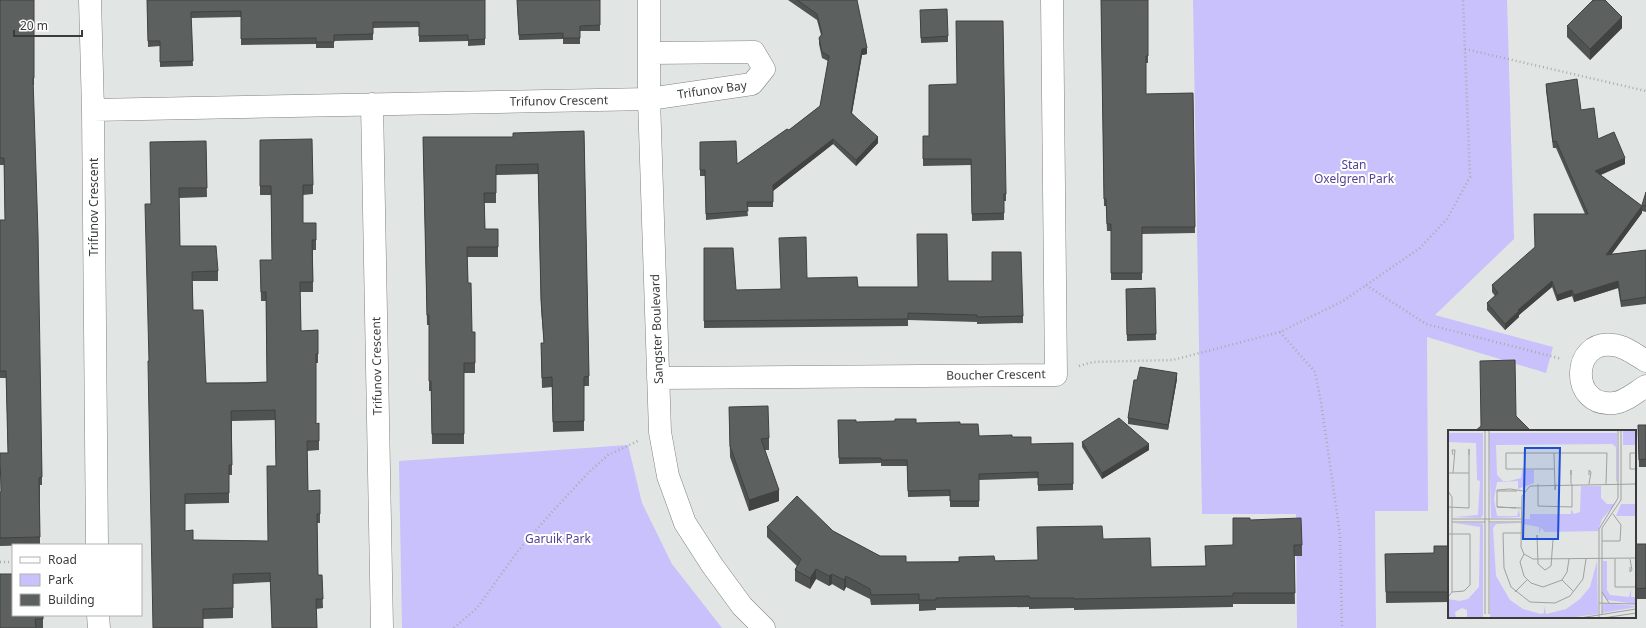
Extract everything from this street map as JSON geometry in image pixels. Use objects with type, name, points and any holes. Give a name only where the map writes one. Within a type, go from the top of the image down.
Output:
[{"type":"street","name":"Trifunov Crescent","points":[[90,0],[93,110],[97,544]]},
{"type":"street","name":"Sangster Boulevard","points":[[649,0],[649,99],[660,432],[668,476],[685,522],[712,565],[742,606],[764,628]]},
{"type":"street","name":"Boucher Crescent","points":[[658,378],[1056,375],[1052,0]]},
{"type":"street","name":"Trifunov Bay","points":[[649,99],[752,84],[764,69],[754,52],[650,53]]},
{"type":"street","name":"Trifunov Crescent","points":[[93,110],[649,99]]},
{"type":"street","name":"Trifunov Crescent","points":[[372,104],[382,628]]},
{"type":"street","points":[[1646,361],[1624,348],[1614,345],[1604,345],[1594,349],[1586,356],[1580,375],[1582,385],[1587,394],[1600,402],[1615,403],[1625,399],[1646,386]]},
{"type":"street","points":[[98,616],[98,628]]},
{"type":"path","points":[[1056,375],[1093,362],[1173,360],[1280,332],[1343,301],[1420,248],[1447,219],[1470,178],[1463,0]]},
{"type":"path","points":[[1465,49],[1646,92]]},
{"type":"path","points":[[1366,285],[1426,324],[1582,365]]},
{"type":"path","points":[[1280,332],[1315,372],[1321,402],[1340,535],[1342,628]]},
{"type":"path","points":[[454,628],[477,608],[518,551],[552,512],[594,468],[608,455],[660,432]]},
{"type":"path","points":[[0,562],[12,562]]},
{"type":"green space","name":"Stan Oxelgren Park","points":[[1193,0],[1507,0],[1514,239],[1435,315],[1553,347],[1546,373],[1427,337],[1428,511],[1375,511],[1376,628],[1297,628],[1296,514],[1202,514]]},
{"type":"green space","name":"Garuik Park","points":[[628,445],[642,503],[672,564],[722,628],[402,628],[399,461]]},
{"type":"building","points":[[0,0],[34,0],[33,78],[38,234],[42,477],[39,478],[40,537],[0,538],[0,453],[8,453],[6,371],[0,371],[0,220],[5,220],[4,158],[0,158]]},
{"type":"building","points":[[147,0],[485,0],[485,39],[468,40],[468,35],[419,36],[419,22],[373,22],[373,34],[334,35],[334,42],[316,42],[316,38],[241,39],[241,11],[191,12],[193,61],[160,62],[160,41],[148,41]]},
{"type":"building","points":[[517,0],[600,0],[600,25],[580,26],[580,38],[563,38],[563,33],[519,35]]},
{"type":"building","points":[[797,0],[857,0],[867,48],[862,49],[851,113],[878,137],[856,160],[833,139],[773,185],[773,202],[747,202],[748,211],[706,214],[705,170],[700,170],[700,142],[736,141],[737,164],[787,129],[789,130],[820,106],[829,56],[822,52],[819,38],[822,34],[817,14]]},
{"type":"building","points":[[1101,0],[1148,0],[1146,94],[1193,93],[1195,227],[1142,227],[1142,273],[1111,273],[1111,224],[1107,224],[1106,199],[1104,199]]},
{"type":"building","points":[[1593,0],[1605,0],[1622,17],[1590,49],[1567,26]]},
{"type":"building","points":[[947,9],[948,36],[921,38],[920,10]]},
{"type":"building","points":[[956,21],[1003,21],[1006,194],[1004,194],[1004,213],[972,214],[971,159],[923,159],[923,136],[929,136],[929,85],[957,84]]},
{"type":"building","points":[[1577,79],[1581,110],[1594,108],[1598,139],[1614,132],[1625,158],[1595,171],[1642,206],[1606,255],[1646,250],[1646,297],[1621,301],[1618,281],[1574,295],[1572,290],[1557,295],[1552,281],[1518,310],[1519,311],[1505,324],[1487,303],[1498,293],[1492,285],[1535,247],[1534,214],[1588,214],[1556,141],[1553,142],[1546,84]]},
{"type":"building","points":[[584,131],[589,376],[584,377],[584,421],[553,422],[552,377],[542,378],[541,343],[544,343],[541,299],[538,164],[496,165],[496,193],[484,193],[485,229],[498,229],[498,247],[467,247],[468,283],[471,283],[472,332],[475,332],[475,363],[464,363],[464,434],[432,434],[431,381],[429,381],[429,315],[427,315],[423,137],[513,137],[513,133]]},
{"type":"building","points":[[312,139],[313,185],[303,185],[303,223],[316,223],[316,240],[312,240],[313,282],[300,282],[301,331],[318,330],[318,354],[316,354],[316,424],[319,423],[319,441],[307,441],[308,491],[320,490],[320,514],[317,514],[318,575],[322,575],[323,599],[316,599],[317,628],[272,628],[270,573],[233,574],[233,608],[203,609],[203,628],[153,628],[145,204],[151,204],[150,142],[206,141],[207,188],[179,188],[180,246],[216,246],[218,271],[192,272],[193,310],[203,310],[206,383],[247,383],[267,382],[266,292],[261,292],[260,260],[272,260],[271,186],[260,186],[260,140]],"holes":[[[275,410],[276,466],[267,466],[268,541],[193,540],[193,530],[185,531],[185,494],[229,493],[229,465],[232,465],[231,411]]]},
{"type":"building","points":[[1646,192],[1646,206],[1642,205]]},
{"type":"building","points":[[917,234],[947,234],[948,281],[992,281],[992,252],[1021,252],[1023,316],[977,317],[977,315],[908,313],[908,319],[704,321],[704,248],[733,248],[736,290],[781,289],[779,238],[806,237],[807,278],[857,277],[858,287],[918,287]]},
{"type":"building","points":[[1155,288],[1156,334],[1127,335],[1126,289]]},
{"type":"building","points":[[1515,360],[1516,416],[1530,430],[1476,430],[1481,426],[1480,361]]},
{"type":"building","points":[[1140,367],[1177,373],[1168,425],[1128,418],[1134,380],[1137,380]]},
{"type":"building","points":[[768,406],[769,438],[761,439],[779,490],[749,500],[730,446],[729,407]]},
{"type":"building","points":[[1119,418],[1149,444],[1102,473],[1082,442]]},
{"type":"building","points":[[895,419],[916,419],[916,423],[960,422],[960,424],[978,424],[979,436],[1012,435],[1012,437],[1031,437],[1031,444],[1073,443],[1073,484],[1038,485],[1038,472],[979,474],[979,501],[950,501],[950,490],[908,491],[907,460],[881,460],[881,458],[839,458],[838,420],[856,420],[856,422],[895,421]]},
{"type":"building","points":[[1638,425],[1646,425],[1646,459],[1639,460]]},
{"type":"building","points":[[797,496],[833,531],[880,556],[906,556],[906,562],[959,562],[959,557],[994,556],[995,561],[1038,560],[1037,527],[1102,526],[1103,539],[1150,538],[1151,567],[1206,566],[1205,546],[1233,545],[1233,518],[1250,518],[1250,520],[1301,518],[1302,545],[1294,545],[1295,593],[1233,593],[1233,596],[1074,599],[1029,598],[1029,596],[936,598],[936,600],[919,600],[919,594],[871,595],[870,589],[846,576],[844,580],[832,574],[829,576],[816,569],[810,578],[795,570],[801,559],[767,527]]},
{"type":"building","points":[[1636,544],[1646,544],[1646,588],[1636,589]]},
{"type":"building","points":[[1434,546],[1448,546],[1448,592],[1386,592],[1385,554],[1434,553]]},
{"type":"building","points":[[0,574],[12,574],[12,616],[43,616],[43,619],[35,619],[36,628],[0,628]]}]
